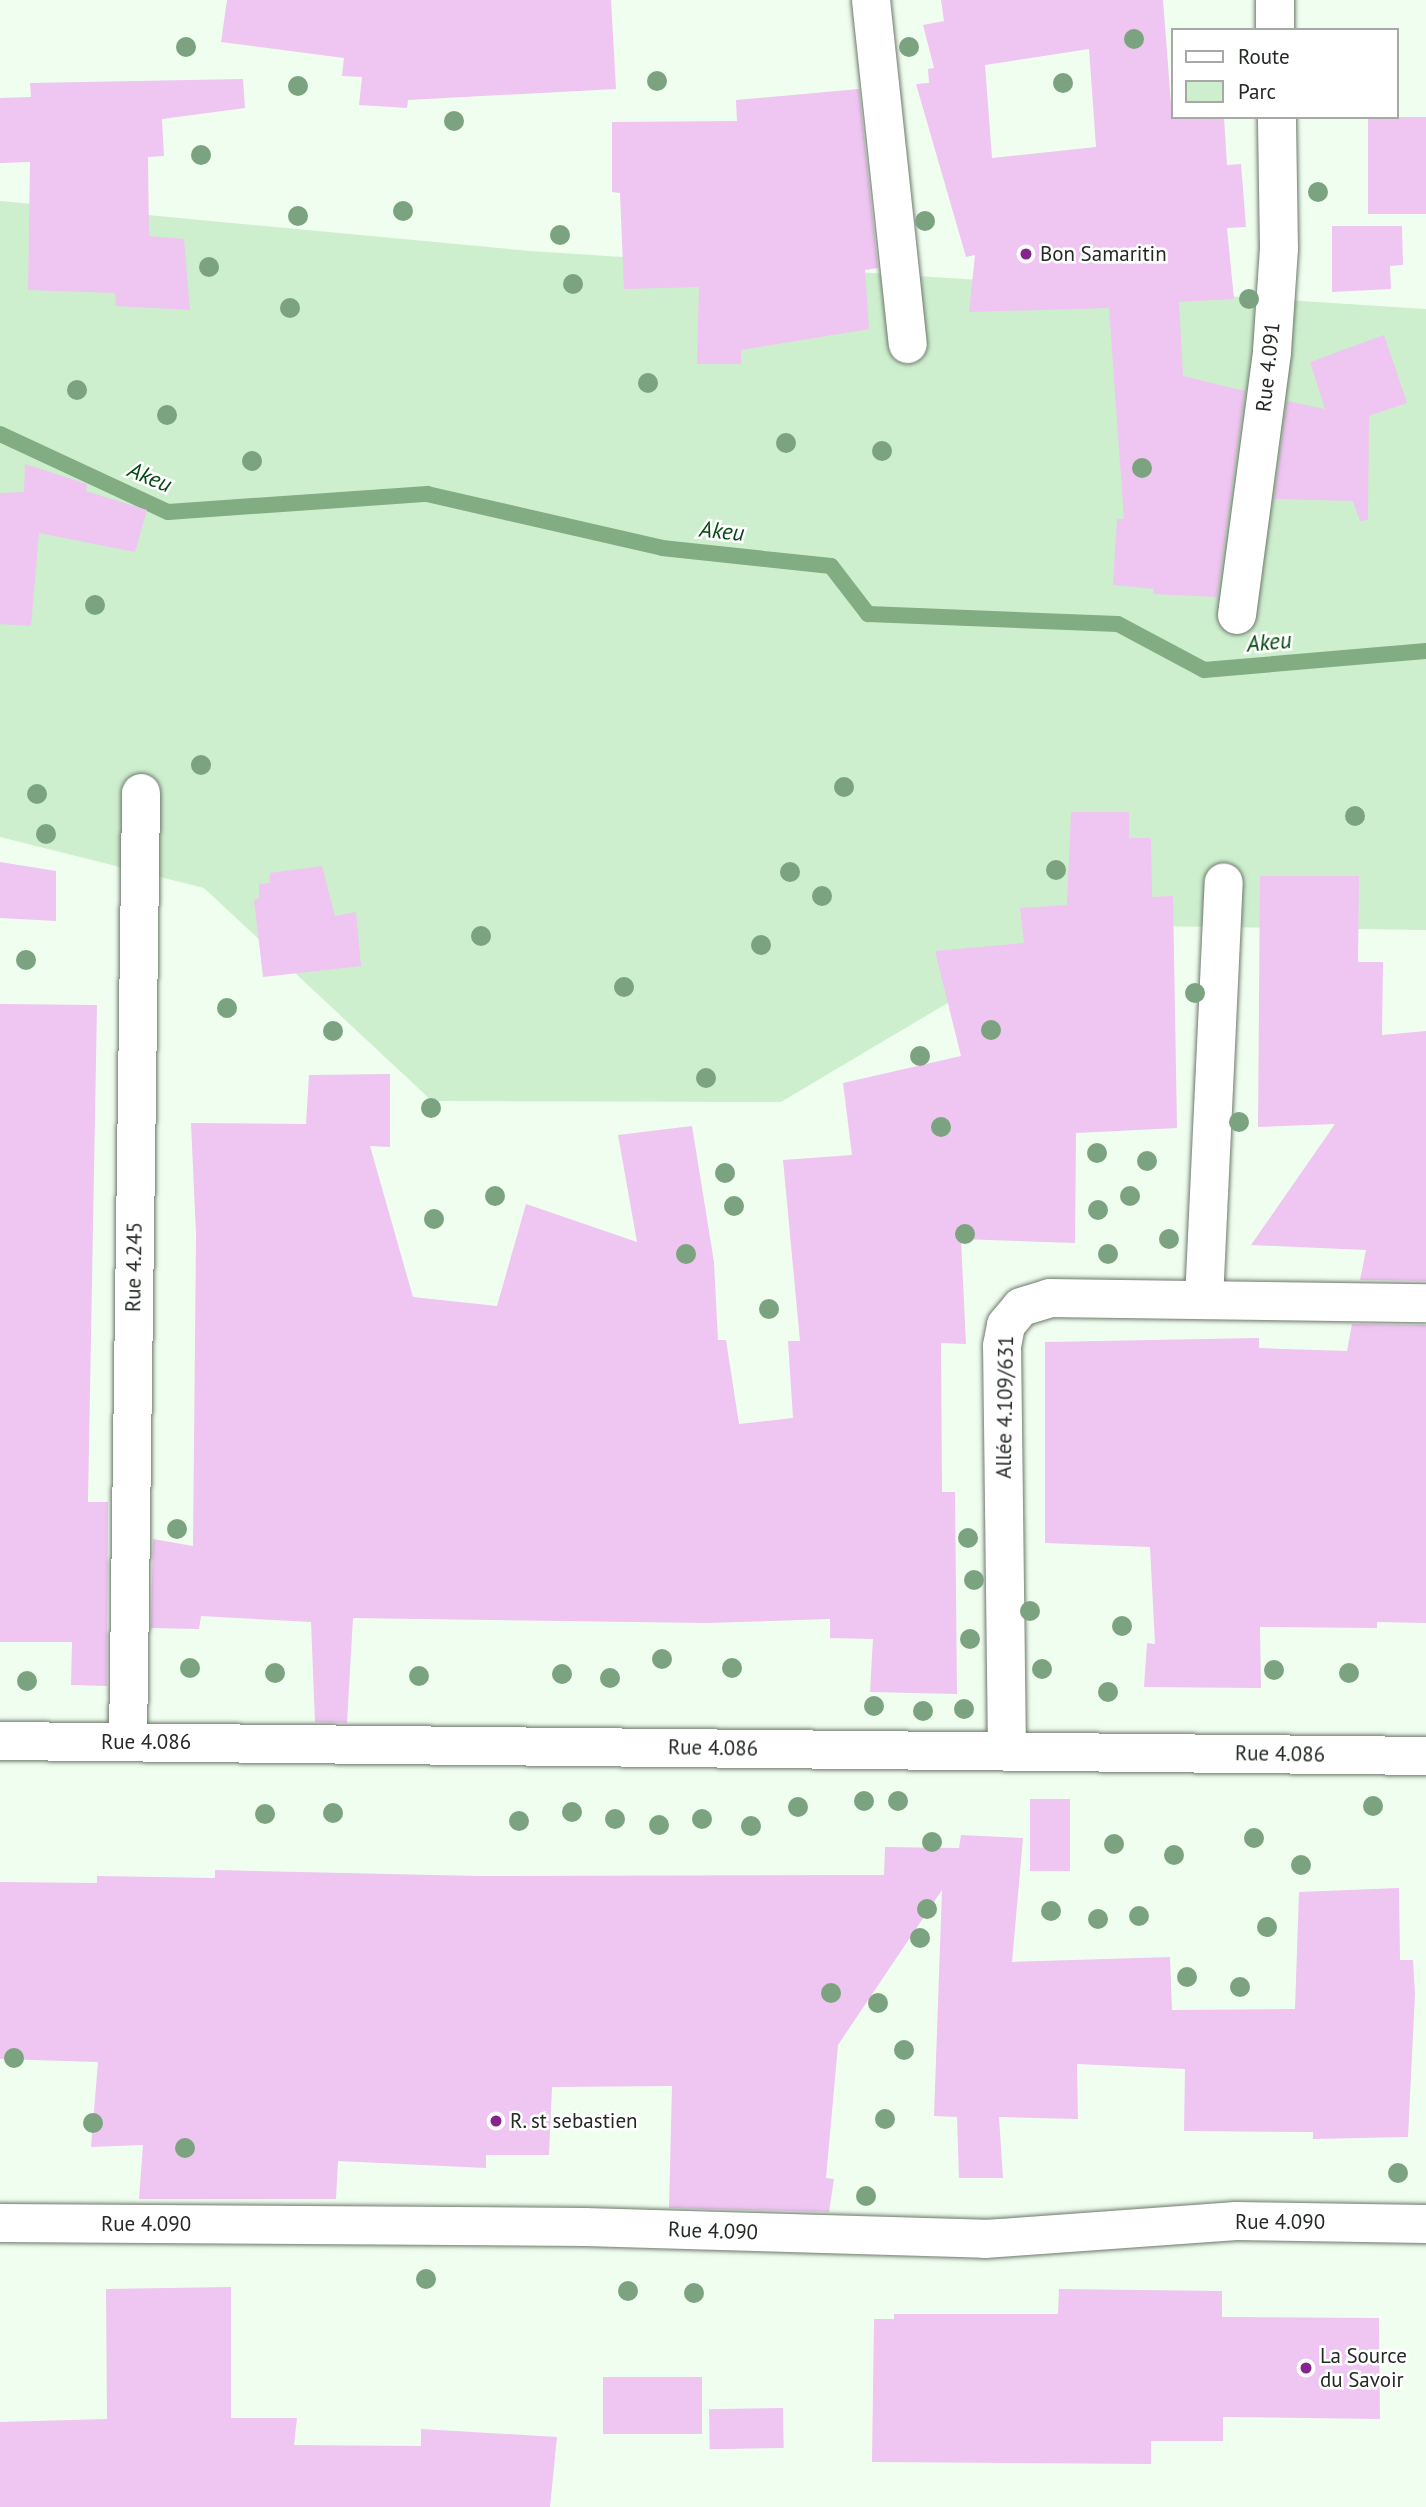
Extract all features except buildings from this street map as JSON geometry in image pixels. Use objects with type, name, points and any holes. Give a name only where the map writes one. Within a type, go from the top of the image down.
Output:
[{"type":"street","points":[[871,0],[908,344]]},
{"type":"street","points":[[1275,0],[1275,28]]},
{"type":"street","name":"Rue 4.091","points":[[1237,614],[1273,338],[1279,248],[1277,119]]},
{"type":"street","name":"Rue 4.245","points":[[128,1741],[141,793]]},
{"type":"street","points":[[1204,1300],[1224,882]]},
{"type":"street","name":"Allée 4.109/631","points":[[1007,1751],[1002,1346],[1006,1325],[1021,1307],[1050,1298],[1426,1303]]},
{"type":"street","name":"Rue 4.086","points":[[0,1741],[1426,1756]]},
{"type":"street","name":"Rue 4.090","points":[[0,2223],[585,2227],[985,2239],[1236,2221],[1426,2224]]},
{"type":"green space","points":[[0,201],[530,251],[1426,309],[1426,930],[1079,925],[781,1102],[432,1101],[204,888],[0,837]]},
{"type":"waterway","name":"Akeu","points":[[0,434],[168,512],[427,494],[662,548],[831,566],[868,614],[1118,624],[1204,670],[1426,651]]},
{"type":"place","name":"Bon Samaritin","points":[[1026,254]]},
{"type":"place","name":"R. st sebastien","points":[[496,2121]]},
{"type":"place","name":"La Source du Savoir","points":[[1306,2368]]}]
